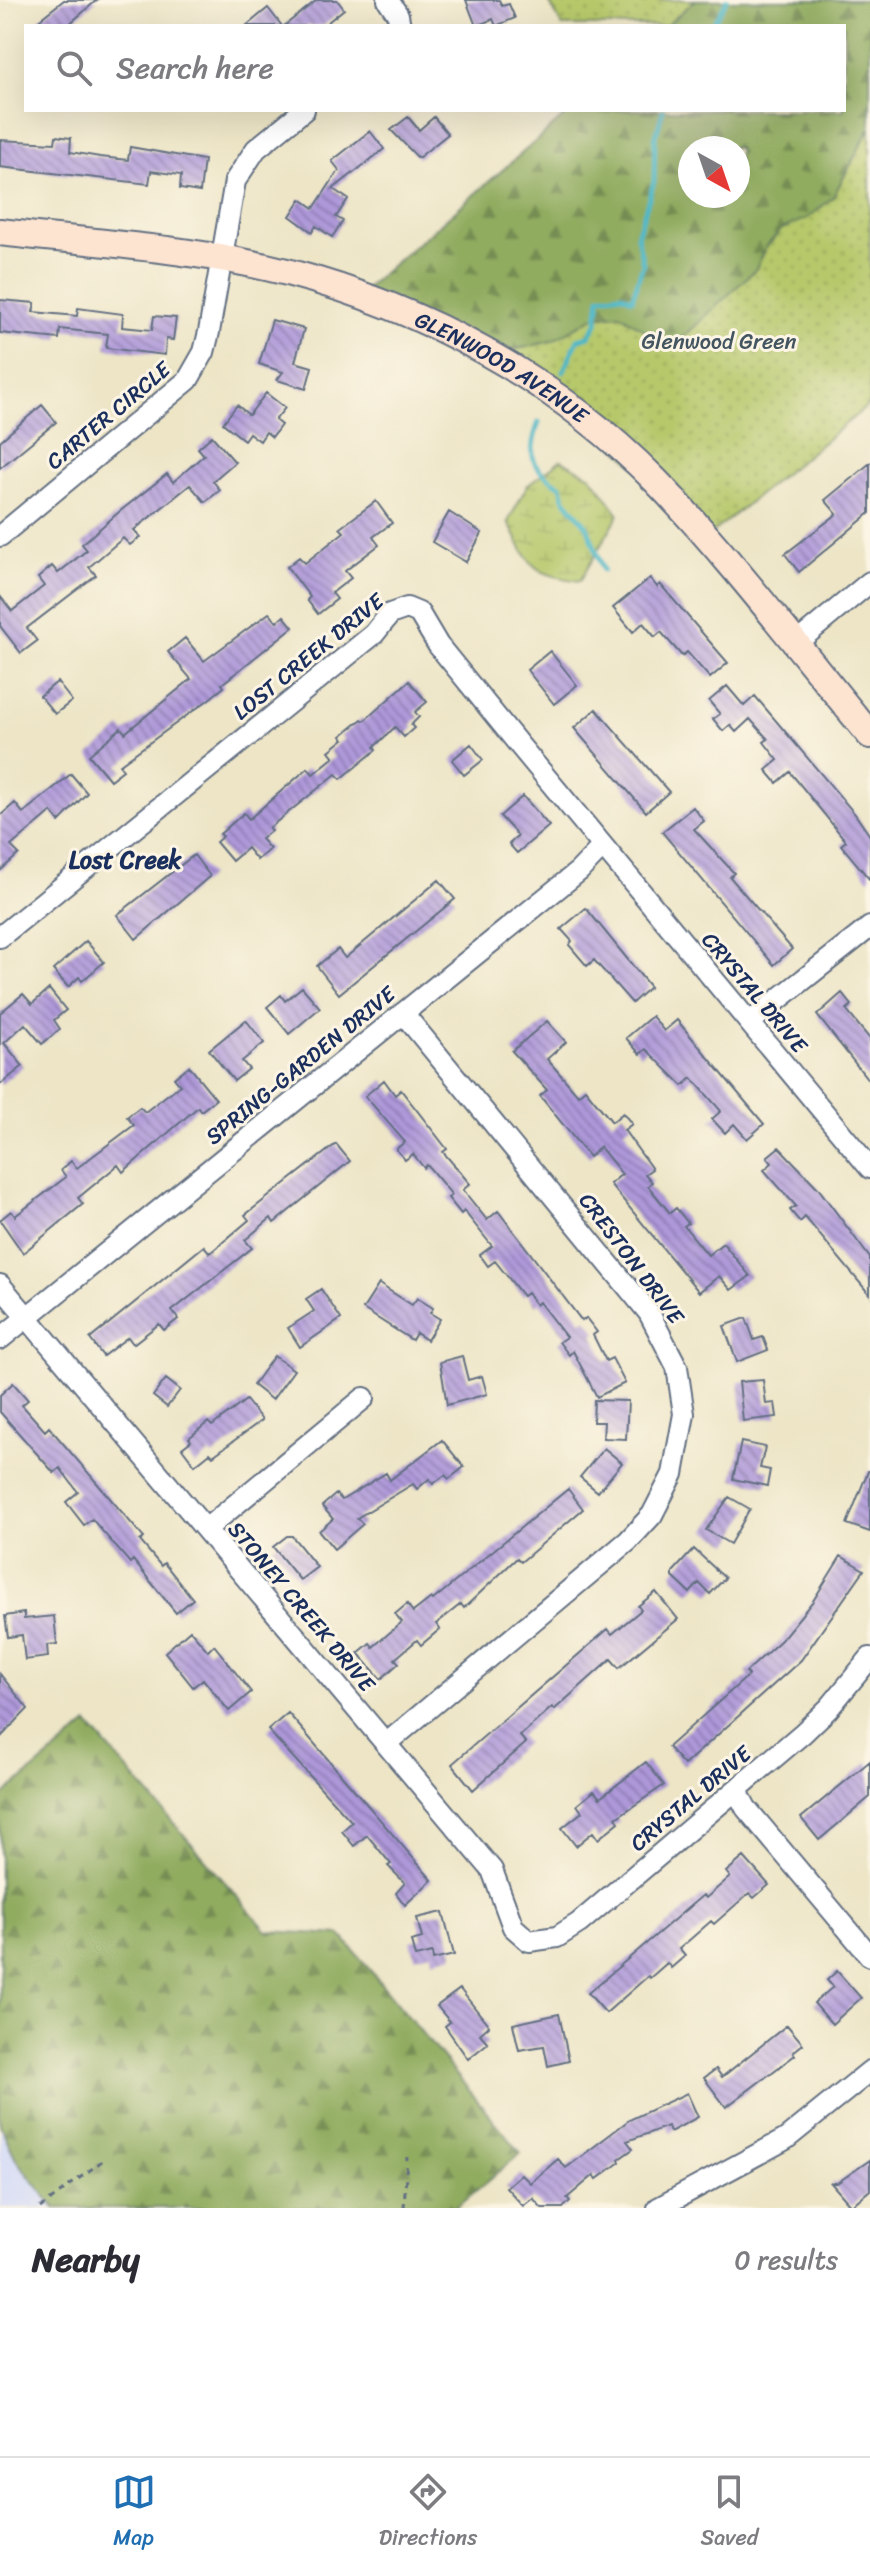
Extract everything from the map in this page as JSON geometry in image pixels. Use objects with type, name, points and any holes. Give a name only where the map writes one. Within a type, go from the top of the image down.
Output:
[{"type":"street","points":[[388,0],[398,15],[400,24]]},
{"type":"street","name":"CARTER CIRCLE","points":[[0,536],[188,380],[204,352],[232,193],[243,166],[256,149],[302,112]]},
{"type":"street","name":"GLENWOOD AVENUE","points":[[0,232],[220,260],[285,272],[369,298],[459,337],[537,384],[595,427],[655,481],[870,735]]},
{"type":"street","points":[[795,644],[870,582]]},
{"type":"street","name":"LOST CREEK DRIVE","points":[[0,937],[374,634],[397,610],[407,608],[419,613],[438,645],[602,847]]},
{"type":"street","name":"SPRING-GARDEN DRIVE","points":[[0,1339],[579,871],[602,847]]},
{"type":"street","name":"CRYSTAL DRIVE","points":[[602,847],[870,1168]]},
{"type":"street","points":[[750,1022],[870,927]]},
{"type":"street","name":"CRESTON DRIVE","points":[[386,1744],[644,1525],[673,1474],[684,1414],[677,1367],[649,1313],[403,1013]]},
{"type":"street","points":[[0,1285],[27,1317]]},
{"type":"street","name":"STONEY CREEK DRIVE","points":[[27,1317],[492,1870],[513,1927],[522,1937]]},
{"type":"street","points":[[206,1529],[364,1398]]},
{"type":"street","name":"CRYSTAL DRIVE","points":[[522,1937],[544,1942],[579,1923],[737,1791],[829,1708],[870,1658]]},
{"type":"street","points":[[737,1791],[746,1808],[870,1956]]},
{"type":"street","points":[[658,2208],[786,2139],[870,2071]]},
{"type":"path","points":[[404,2208],[407,2157]]},
{"type":"path","points":[[40,2208],[106,2158]]},
{"type":"shaded area","points":[[0,2125],[17,2161],[55,2208],[0,2208]]},
{"type":"green space","name":"Glenwood Green","points":[[548,0],[870,0],[870,404],[707,537],[595,427],[359,294],[570,112],[846,112],[846,24],[561,24]]},
{"type":"green space","points":[[695,0],[870,0],[870,128],[833,197],[808,218],[782,229],[767,246],[756,269],[672,348],[620,314],[594,317],[552,341],[492,355],[359,294],[570,112],[846,112],[846,24],[668,24]]},
{"type":"green space","points":[[561,460],[591,476],[619,514],[580,581],[541,571],[527,558],[508,522],[527,486]]},
{"type":"green space","points":[[88,1724],[267,1931],[341,1935],[521,2153],[455,2208],[55,2208],[17,2161],[0,2125],[0,1798]]},
{"type":"building","points":[[64,0],[97,0],[69,24],[34,24]]},
{"type":"building","points":[[317,0],[337,0],[344,9],[325,24],[287,24]]},
{"type":"building","points":[[466,0],[499,0],[502,6],[509,4],[515,18],[501,24],[495,24],[493,19],[475,24]]},
{"type":"building","points":[[268,8],[280,24],[248,24]]},
{"type":"building","points":[[408,117],[419,130],[434,117],[448,134],[418,158],[391,130]]},
{"type":"building","points":[[370,131],[384,149],[333,189],[348,199],[336,217],[343,221],[332,237],[316,226],[312,232],[290,216],[301,199],[314,208],[339,170],[332,161]]},
{"type":"building","points":[[56,136],[71,138],[70,152],[100,157],[128,160],[130,147],[204,160],[200,192],[180,189],[181,175],[151,171],[149,184],[0,167],[0,140],[55,143]]},
{"type":"building","points":[[0,300],[35,303],[33,312],[77,316],[78,308],[123,314],[122,327],[152,330],[154,316],[176,318],[173,340],[166,339],[165,355],[106,348],[108,334],[60,329],[59,339],[0,333]]},
{"type":"building","points":[[272,320],[304,329],[295,362],[312,367],[306,389],[277,380],[283,372],[259,364]]},
{"type":"building","points":[[266,393],[285,408],[275,420],[281,425],[272,437],[266,432],[260,441],[249,433],[244,440],[223,423],[237,405],[249,415]]},
{"type":"building","points":[[42,405],[56,422],[0,468],[0,441]]},
{"type":"building","points":[[212,436],[235,462],[213,481],[220,490],[205,502],[190,485],[134,530],[140,537],[130,545],[123,538],[89,567],[96,575],[27,628],[37,641],[21,653],[0,626],[0,596],[12,611],[44,586],[38,578],[52,566],[58,573],[87,550],[82,544],[119,512],[167,474],[173,482],[204,455],[198,448]]},
{"type":"building","points":[[870,463],[870,513],[799,572],[785,554],[837,514],[825,500]]},
{"type":"building","points":[[376,501],[392,523],[373,537],[379,545],[345,571],[351,578],[332,593],[337,599],[318,614],[307,600],[310,597],[287,567],[299,557],[305,563],[344,532],[340,528]]},
{"type":"building","points":[[449,512],[482,533],[466,562],[432,542]]},
{"type":"building","points":[[650,578],[657,587],[660,584],[728,663],[710,678],[687,652],[682,656],[661,632],[655,637],[643,623],[633,632],[613,608]]},
{"type":"building","points":[[269,613],[277,622],[284,616],[293,627],[222,684],[224,687],[208,700],[119,765],[123,770],[110,780],[89,755],[121,728],[125,733],[191,679],[168,652],[185,638],[204,661]]},
{"type":"building","points":[[550,651],[577,685],[554,704],[527,670]]},
{"type":"building","points":[[409,681],[427,702],[415,712],[419,717],[411,725],[414,728],[404,737],[395,727],[374,747],[376,750],[341,779],[336,774],[269,828],[271,831],[261,839],[270,849],[257,860],[247,848],[232,861],[216,842],[223,836],[220,834],[244,813],[249,819],[308,768],[313,774],[334,757],[329,751],[344,739],[341,736],[362,719],[364,721]]},
{"type":"building","points":[[57,682],[72,701],[55,714],[40,696]]},
{"type":"building","points":[[727,686],[744,706],[755,696],[855,814],[870,836],[870,880],[841,845],[846,841],[790,772],[777,783],[766,770],[778,760],[764,742],[768,739],[750,719],[736,732],[730,725],[723,731],[713,719],[720,714],[709,701]]},
{"type":"building","points":[[596,709],[669,792],[646,812],[574,728]]},
{"type":"building","points":[[471,744],[483,760],[464,775],[452,760]]},
{"type":"building","points":[[71,774],[87,793],[59,822],[51,812],[11,846],[19,854],[0,871],[0,816],[15,803],[23,813]]},
{"type":"building","points":[[523,796],[549,826],[517,853],[509,844],[518,836],[500,816]]},
{"type":"building","points":[[693,807],[704,821],[694,829],[734,873],[730,877],[792,949],[774,965],[662,832]]},
{"type":"building","points":[[194,855],[210,876],[136,939],[117,915]]},
{"type":"building","points":[[439,880],[455,899],[339,994],[317,966],[338,949],[345,958]]},
{"type":"building","points":[[586,908],[650,987],[632,1003],[594,960],[587,966],[569,945],[572,941],[561,929]]},
{"type":"building","points":[[86,941],[104,962],[82,981],[79,977],[68,987],[53,970]]},
{"type":"building","points":[[302,987],[320,1008],[289,1034],[267,1007],[281,995],[285,1001]]},
{"type":"building","points":[[49,989],[66,1010],[54,1020],[60,1029],[42,1044],[25,1024],[4,1043],[23,1066],[0,1085],[0,1013],[23,994],[32,1004]]},
{"type":"building","points":[[842,993],[852,1005],[846,1010],[870,1039],[870,1082],[817,1015]]},
{"type":"building","points":[[652,1016],[664,1031],[677,1020],[764,1124],[747,1139],[734,1124],[725,1133],[712,1119],[721,1111],[692,1078],[683,1086],[646,1049],[640,1054],[626,1038]]},
{"type":"building","points":[[246,1020],[264,1043],[242,1061],[249,1069],[234,1081],[209,1050]]},
{"type":"building","points":[[547,1021],[566,1042],[547,1059],[578,1095],[585,1089],[612,1122],[623,1113],[632,1124],[624,1130],[652,1169],[645,1174],[652,1182],[648,1186],[670,1213],[676,1208],[688,1223],[684,1226],[708,1255],[723,1243],[750,1276],[731,1290],[719,1276],[699,1292],[610,1184],[622,1174],[600,1147],[589,1157],[540,1096],[547,1090],[512,1051]]},
{"type":"building","points":[[189,1066],[216,1099],[201,1111],[198,1107],[123,1172],[118,1165],[78,1198],[83,1204],[23,1253],[0,1220],[11,1211],[15,1216],[66,1177],[61,1170],[71,1161],[77,1168],[134,1125],[127,1117],[140,1107],[145,1112],[180,1085],[174,1078]]},
{"type":"building","points":[[384,1080],[395,1095],[401,1090],[447,1149],[443,1152],[470,1184],[463,1190],[487,1220],[498,1211],[582,1321],[586,1318],[597,1332],[593,1335],[606,1361],[612,1358],[625,1383],[597,1397],[573,1351],[569,1355],[559,1342],[566,1337],[539,1302],[536,1305],[527,1293],[523,1296],[495,1261],[488,1266],[480,1255],[492,1246],[464,1211],[461,1214],[448,1198],[452,1195],[427,1165],[424,1168],[413,1154],[405,1160],[396,1149],[405,1142],[365,1096]]},
{"type":"building","points":[[336,1144],[350,1161],[274,1223],[271,1218],[245,1240],[252,1248],[172,1311],[178,1319],[164,1330],[159,1324],[133,1344],[128,1337],[103,1356],[90,1339],[204,1246],[210,1253],[249,1220],[245,1215]]},
{"type":"building","points":[[779,1147],[818,1188],[870,1258],[870,1295],[805,1217],[800,1222],[790,1210],[796,1206],[764,1170],[772,1163],[767,1157]]},
{"type":"building","points":[[379,1284],[412,1305],[417,1298],[433,1308],[430,1313],[440,1319],[427,1340],[416,1333],[412,1340],[363,1309]]},
{"type":"building","points":[[321,1289],[341,1319],[300,1347],[288,1328],[314,1311],[306,1299]]},
{"type":"building","points":[[746,1318],[754,1340],[763,1337],[768,1350],[737,1362],[724,1326]]},
{"type":"building","points":[[274,1356],[294,1370],[272,1400],[253,1385]]},
{"type":"building","points":[[462,1356],[468,1380],[482,1376],[487,1394],[447,1405],[440,1362]]},
{"type":"building","points":[[166,1379],[180,1390],[167,1407],[153,1396]]},
{"type":"building","points":[[763,1380],[766,1404],[775,1403],[777,1417],[743,1421],[739,1382]]},
{"type":"building","points":[[13,1383],[28,1400],[22,1405],[45,1431],[49,1427],[144,1538],[140,1541],[161,1566],[164,1563],[193,1599],[176,1613],[133,1560],[130,1563],[92,1519],[84,1525],[66,1502],[78,1492],[60,1468],[54,1473],[0,1412],[0,1395]]},
{"type":"building","points":[[246,1400],[262,1420],[213,1456],[210,1453],[195,1465],[182,1448],[191,1441],[189,1438],[208,1422],[212,1426]]},
{"type":"building","points":[[594,1400],[628,1401],[626,1439],[603,1438],[604,1422],[593,1422]]},
{"type":"building","points":[[442,1440],[464,1467],[449,1479],[445,1475],[433,1484],[429,1479],[417,1489],[413,1484],[357,1518],[363,1524],[334,1549],[319,1531],[333,1519],[322,1506],[336,1494],[342,1500],[386,1473],[390,1480]]},
{"type":"building","points":[[741,1442],[765,1447],[760,1468],[770,1470],[767,1486],[733,1479]]},
{"type":"building","points":[[604,1448],[622,1463],[598,1492],[580,1477]]},
{"type":"building","points":[[870,1471],[870,1532],[847,1524]]},
{"type":"building","points":[[568,1489],[583,1509],[521,1562],[517,1558],[464,1608],[461,1604],[436,1624],[440,1629],[421,1645],[417,1640],[395,1659],[399,1663],[381,1679],[358,1653],[370,1643],[373,1647],[402,1622],[395,1614],[407,1604],[413,1612],[431,1598],[433,1600]]},
{"type":"building","points":[[729,1497],[750,1509],[730,1544],[706,1530]]},
{"type":"building","points":[[287,1536],[292,1536],[317,1567],[300,1580],[273,1547]]},
{"type":"building","points":[[694,1549],[725,1578],[710,1594],[699,1583],[690,1593],[673,1577],[673,1572]]},
{"type":"building","points":[[841,1556],[864,1570],[801,1660],[684,1765],[668,1747],[749,1675],[746,1672],[781,1640],[813,1601]]},
{"type":"building","points":[[656,1592],[678,1619],[619,1668],[611,1659],[554,1710],[552,1707],[520,1736],[526,1743],[473,1790],[452,1764],[608,1629],[612,1634],[641,1610],[638,1606]]},
{"type":"building","points":[[24,1613],[24,1619],[54,1616],[57,1644],[47,1645],[48,1657],[25,1660],[22,1635],[8,1637],[5,1616]]},
{"type":"building","points":[[190,1630],[208,1651],[214,1645],[251,1692],[229,1711],[203,1679],[193,1687],[165,1652]]},
{"type":"building","points":[[0,1674],[28,1709],[0,1738]]},
{"type":"building","points":[[288,1713],[432,1880],[405,1905],[396,1893],[405,1883],[388,1866],[391,1864],[367,1835],[354,1846],[342,1831],[352,1822],[268,1730]]},
{"type":"building","points":[[870,1761],[870,1797],[819,1840],[801,1818]]},
{"type":"building","points":[[646,1762],[664,1785],[616,1818],[619,1822],[598,1839],[593,1832],[576,1846],[562,1828],[582,1812],[577,1805],[594,1791],[600,1798]]},
{"type":"building","points":[[744,1857],[769,1885],[754,1898],[749,1893],[714,1924],[711,1921],[679,1949],[685,1956],[671,1968],[667,1963],[650,1978],[648,1976],[606,2013],[588,1993],[703,1895],[706,1898],[730,1877],[726,1872]]},
{"type":"building","points":[[443,1912],[454,1955],[433,1960],[432,1953],[415,1957],[411,1941],[422,1938],[417,1918]]},
{"type":"building","points":[[837,1971],[861,1998],[832,2024],[814,2003],[833,1987],[827,1980]]},
{"type":"building","points":[[460,1989],[489,2026],[480,2034],[488,2043],[468,2059],[445,2026],[450,2022],[437,2006]]},
{"type":"building","points":[[559,2014],[569,2061],[548,2066],[544,2046],[519,2050],[513,2024]]},
{"type":"building","points":[[787,2025],[803,2044],[793,2052],[795,2055],[726,2107],[704,2078],[716,2069],[722,2077]]},
{"type":"building","points":[[687,2093],[698,2117],[670,2132],[668,2126],[627,2141],[633,2149],[597,2179],[594,2175],[567,2198],[570,2201],[563,2208],[542,2208],[533,2198],[523,2206],[506,2187],[521,2174],[530,2183],[558,2159],[566,2168],[629,2120]]},
{"type":"building","points":[[870,2160],[870,2190],[851,2206],[831,2183],[837,2183]]},
{"type":"waterway","points":[[713,24],[727,0]]},
{"type":"waterway","points":[[563,372],[578,339],[589,336],[597,323],[600,297],[621,294],[632,299],[643,264],[637,236],[654,182],[655,139],[662,112]]},
{"type":"waterway","points":[[539,422],[533,444],[537,467],[561,486],[564,498],[587,526],[603,570]]},
{"type":"district","name":"Lost Creek","points":[[125,860]]}]
